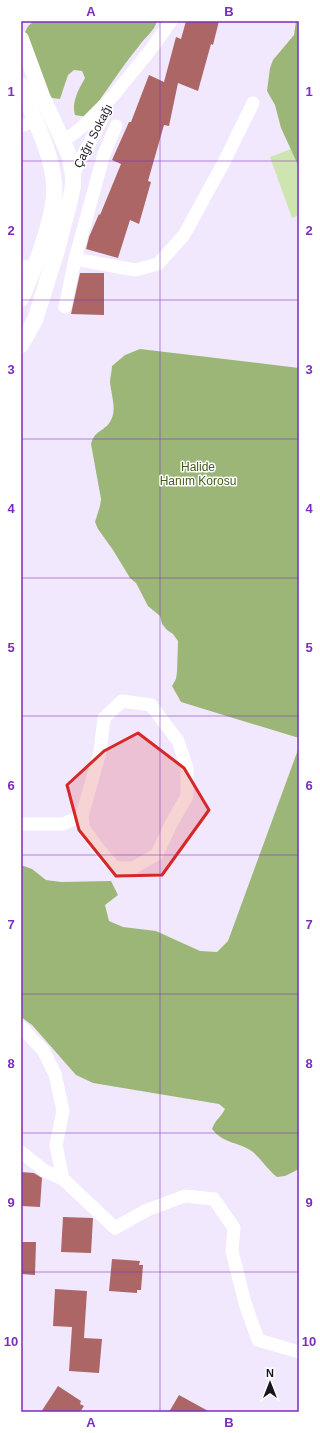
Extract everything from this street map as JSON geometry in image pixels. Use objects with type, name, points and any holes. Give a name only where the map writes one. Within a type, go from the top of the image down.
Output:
[{"type":"main road","points":[[21,39],[42,96],[70,158],[73,175],[73,186],[57,250],[35,320],[21,345]]},
{"type":"main road","points":[[21,85],[28,124],[46,148],[53,175],[54,193],[53,206],[43,243],[27,267],[21,299]]},
{"type":"main road","points":[[46,148],[49,143],[55,140],[62,140]]},
{"type":"main road","points":[[53,175],[56,178],[67,179],[73,175]]},
{"type":"street","name":"Çağrı Sokağı","points":[[62,140],[77,132],[113,96],[152,48],[171,21]]},
{"type":"street","name":"Çağrı Sokağı","points":[[73,175],[113,96]]},
{"type":"street","points":[[75,259],[135,270],[158,264],[184,235],[224,162],[253,102]]},
{"type":"street","points":[[66,307],[75,259],[104,154],[116,126]]},
{"type":"street","points":[[87,147],[104,154]]},
{"type":"street","points":[[122,701],[151,705],[178,741],[187,768],[187,796],[156,854],[133,868],[115,868],[83,828],[82,816],[100,752],[104,718],[122,701]]},
{"type":"street","points":[[21,824],[63,824],[82,816]]},
{"type":"street","points":[[21,1027],[43,1050],[55,1074],[63,1112],[56,1145],[63,1179]]},
{"type":"street","points":[[21,1152],[45,1171],[63,1179],[115,1228],[147,1210],[184,1196],[214,1199],[234,1228],[232,1251],[245,1303],[258,1340],[299,1352]]},
{"type":"highlighted area","points":[[138,733],[184,768],[209,810],[162,875],[116,876],[79,830],[67,785],[104,751]]},
{"type":"green space","points":[[35,21],[157,21],[152,31],[141,43],[87,117],[75,115],[74,110],[76,96],[85,78],[82,71],[74,70],[68,75],[60,99],[52,98],[46,92],[24,36],[28,27]]},
{"type":"green space","points":[[296,21],[299,21],[299,167],[281,128],[275,105],[267,91],[270,68],[273,60],[294,35]]},
{"type":"green space","points":[[299,146],[299,215],[292,218],[270,157]]},
{"type":"green space","name":"Halide Hanım Korosu","points":[[140,349],[299,368],[299,738],[181,702],[172,686],[176,679],[177,672],[178,641],[162,624],[160,616],[148,606],[136,583],[130,578],[95,522],[101,499],[91,444],[95,436],[109,424],[113,416],[114,406],[110,382],[112,366],[125,355]]},
{"type":"green space","points":[[299,747],[299,1169],[285,1176],[277,1177],[253,1152],[243,1146],[221,1138],[212,1129],[225,1109],[219,1104],[93,1083],[76,1075],[32,1025],[21,1017],[21,865],[32,869],[46,880],[61,882],[111,881],[118,895],[105,905],[109,921],[123,927],[156,931],[200,951],[217,952],[228,941]]},
{"type":"building","points":[[186,21],[219,21],[198,91],[178,83],[169,126],[164,125],[148,181],[151,182],[139,224],[130,220],[118,258],[86,249],[89,237],[99,214],[100,215],[121,164],[112,160],[129,122],[131,122],[149,75],[164,82],[176,37],[181,39]]},
{"type":"building","points":[[80,273],[104,273],[104,315],[71,314]]},
{"type":"building","points":[[21,1172],[34,1173],[42,1178],[40,1207],[21,1206]]},
{"type":"building","points":[[63,1217],[93,1218],[91,1253],[61,1252]]},
{"type":"building","points":[[21,1242],[36,1242],[35,1275],[21,1274]]},
{"type":"building","points":[[112,1259],[140,1261],[139,1265],[143,1265],[141,1290],[137,1290],[137,1293],[109,1291]]},
{"type":"building","points":[[55,1289],[87,1291],[84,1338],[102,1339],[99,1373],[69,1371],[72,1327],[53,1326]]},
{"type":"building","points":[[58,1386],[81,1401],[80,1404],[84,1406],[80,1412],[41,1412]]},
{"type":"building","points":[[179,1395],[210,1412],[169,1412]]}]
